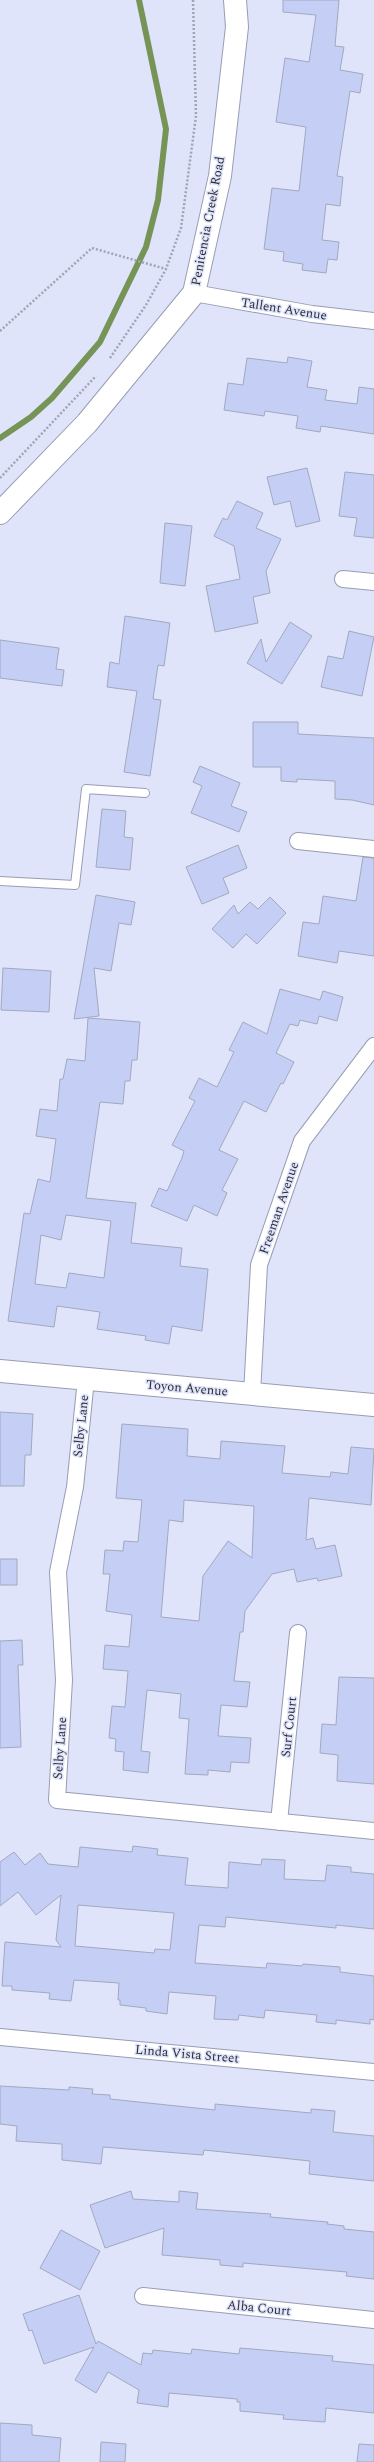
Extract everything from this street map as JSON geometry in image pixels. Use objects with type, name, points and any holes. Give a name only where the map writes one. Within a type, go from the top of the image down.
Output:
[{"type":"street","name":"Penitencia Creek Road","points":[[0,513],[87,423],[194,294],[220,176],[236,26],[235,0]]},
{"type":"street","name":"Tallent Avenue","points":[[194,294],[312,314],[374,321]]},
{"type":"street","points":[[343,579],[374,582]]},
{"type":"street","points":[[298,841],[374,849]]},
{"type":"street","name":"Freeman Avenue","points":[[252,1394],[259,1265],[302,1141],[374,1046]]},
{"type":"street","name":"Toyon Avenue","points":[[0,1371],[374,1405]]},
{"type":"street","name":"Selby Lane","points":[[86,1379],[75,1487],[58,1572],[64,1680],[57,1800],[374,1831]]},
{"type":"street","name":"Surf Court","points":[[279,1822],[298,1633]]},
{"type":"street","name":"Linda Vista Street","points":[[0,2037],[374,2072]]},
{"type":"street","name":"Alba Court","points":[[143,2296],[374,2320]]},
{"type":"lane","points":[[0,881],[76,885],[86,789],[145,793]]},
{"type":"path","points":[[108,361],[146,305],[166,269],[181,228],[196,116],[193,0]]},
{"type":"path","points":[[0,332],[92,248],[166,269]]},
{"type":"path","points":[[0,478],[100,371]]},
{"type":"building","points":[[283,0],[339,0],[335,46],[344,47],[340,70],[363,74],[360,93],[350,91],[337,176],[343,177],[340,206],[326,204],[322,240],[339,242],[337,260],[328,259],[326,273],[302,270],[303,264],[283,261],[284,252],[264,249],[272,188],[299,191],[306,127],[276,122],[285,58],[309,62],[316,15],[283,12]]},
{"type":"building","points":[[288,357],[312,361],[307,387],[327,390],[325,400],[357,404],[359,387],[374,389],[374,434],[321,426],[320,432],[296,428],[298,416],[265,411],[264,416],[224,410],[228,383],[243,385],[247,358],[287,363]]},
{"type":"building","points":[[307,468],[320,521],[296,527],[290,501],[274,505],[267,477]]},
{"type":"building","points":[[345,472],[374,475],[374,538],[354,536],[357,518],[339,516]]},
{"type":"building","points":[[237,501],[263,513],[256,528],[281,539],[266,571],[270,593],[253,597],[258,623],[215,632],[206,586],[240,579],[234,546],[214,536],[223,518],[227,520]]},
{"type":"building","points":[[165,523],[192,526],[185,586],[160,583]]},
{"type":"building","points":[[125,616],[170,623],[164,666],[158,665],[153,699],[161,700],[150,776],[124,772],[137,691],[107,687],[110,662],[119,664]]},
{"type":"building","points":[[290,622],[312,636],[282,684],[247,663],[261,639],[266,662]]},
{"type":"building","points":[[349,631],[374,637],[362,696],[321,687],[328,656],[343,659]]},
{"type":"building","points":[[0,640],[59,648],[56,669],[64,670],[62,686],[0,678]]},
{"type":"building","points":[[253,722],[298,722],[298,734],[374,738],[374,805],[352,800],[335,799],[335,781],[297,779],[297,782],[281,781],[281,767],[253,767]]},
{"type":"building","points":[[200,766],[240,783],[231,806],[247,812],[239,832],[191,813],[202,786],[193,782]]},
{"type":"building","points":[[102,809],[126,811],[124,837],[133,838],[130,870],[96,867]]},
{"type":"building","points":[[238,845],[247,868],[223,878],[229,893],[202,904],[186,867]]},
{"type":"building","points":[[363,857],[374,858],[374,956],[339,951],[337,963],[298,956],[303,922],[319,924],[323,896],[356,901]]},
{"type":"building","points":[[96,895],[135,902],[131,925],[119,923],[111,971],[94,968],[99,1016],[74,1019]]},
{"type":"building","points":[[270,897],[286,913],[257,944],[246,934],[233,948],[212,929],[234,905],[238,914],[250,902],[258,909]]},
{"type":"building","points":[[3,968],[51,971],[49,1012],[1,1010]]},
{"type":"building","points":[[280,989],[320,1000],[323,991],[343,997],[337,1021],[319,1016],[317,1024],[300,1020],[298,1026],[290,1024],[276,1053],[294,1062],[283,1084],[281,1083],[266,1112],[244,1101],[219,1150],[238,1159],[222,1190],[227,1193],[217,1216],[194,1205],[187,1221],[151,1206],[159,1188],[167,1191],[182,1158],[184,1151],[172,1145],[195,1101],[189,1098],[199,1078],[217,1087],[234,1052],[229,1050],[243,1022],[267,1034]]},
{"type":"building","points":[[88,1018],[140,1022],[137,1060],[132,1060],[130,1081],[125,1081],[123,1104],[100,1102],[86,1198],[136,1203],[131,1243],[182,1248],[180,1266],[208,1269],[202,1331],[172,1326],[169,1344],[145,1340],[146,1336],[97,1329],[100,1312],[57,1306],[54,1327],[8,1321],[24,1213],[30,1214],[38,1179],[50,1182],[56,1139],[36,1136],[40,1109],[57,1111],[60,1079],[63,1079],[67,1059],[85,1061]],"holes":[[[66,1215],[111,1221],[104,1278],[69,1273],[66,1288],[35,1284],[41,1235],[61,1240]]]},
{"type":"building","points":[[0,1412],[33,1414],[31,1455],[25,1455],[24,1486],[0,1486]]},
{"type":"building","points":[[122,1424],[188,1429],[187,1456],[220,1459],[221,1441],[285,1446],[282,1473],[330,1477],[331,1472],[348,1474],[351,1447],[374,1449],[371,1505],[309,1498],[306,1540],[313,1538],[316,1549],[335,1545],[342,1576],[318,1581],[317,1578],[297,1582],[294,1569],[272,1574],[245,1611],[243,1632],[240,1632],[234,1681],[250,1682],[247,1707],[221,1705],[218,1736],[251,1738],[249,1763],[231,1762],[230,1772],[208,1770],[208,1775],[185,1774],[189,1719],[179,1718],[181,1694],[147,1690],[141,1751],[150,1752],[148,1773],[123,1770],[124,1752],[115,1751],[116,1739],[109,1738],[112,1706],[125,1707],[128,1671],[103,1669],[105,1645],[129,1647],[132,1615],[106,1611],[110,1574],[103,1574],[105,1550],[123,1551],[124,1541],[138,1542],[142,1500],[116,1498]],"holes":[[[184,1500],[254,1506],[252,1558],[228,1541],[203,1576],[199,1621],[161,1617],[169,1520],[183,1522]]]},
{"type":"building","points":[[0,1559],[17,1559],[17,1585],[0,1585]]},
{"type":"building","points":[[22,1640],[23,1665],[18,1665],[21,1747],[0,1748],[0,1641]]},
{"type":"building","points":[[339,1677],[374,1678],[374,1784],[337,1781],[338,1755],[320,1753],[322,1724],[336,1725]]},
{"type":"building","points":[[133,1846],[158,1849],[157,1855],[188,1858],[185,1885],[228,1888],[229,1862],[261,1865],[262,1859],[285,1860],[284,1879],[325,1881],[327,1865],[351,1867],[351,1872],[374,1874],[374,1929],[336,1925],[336,1928],[226,1917],[225,1927],[199,1925],[195,1963],[266,1968],[267,1963],[302,1966],[303,1964],[340,1967],[340,1972],[374,1976],[374,2020],[370,2019],[370,2024],[336,2020],[336,2024],[316,2022],[317,2015],[265,2010],[264,2018],[239,2015],[238,2020],[214,2019],[216,1996],[169,1992],[167,2014],[146,2011],[146,2008],[120,2005],[120,2000],[118,2000],[119,1983],[74,1980],[71,2001],[49,1999],[50,1993],[12,1990],[12,1986],[2,1986],[5,1942],[61,1947],[56,1940],[61,1895],[36,1915],[18,1892],[0,1906],[0,1862],[14,1852],[25,1865],[40,1853],[48,1864],[78,1867],[80,1847],[132,1852]],"holes":[[[78,1905],[174,1913],[170,1950],[155,1949],[154,1953],[75,1946]]]},
{"type":"building","points":[[0,2086],[69,2090],[69,2087],[93,2089],[92,2094],[110,2095],[110,2099],[215,2110],[215,2104],[311,2113],[311,2109],[335,2111],[333,2132],[374,2136],[374,2181],[309,2174],[310,2161],[204,2150],[203,2155],[103,2147],[101,2164],[62,2160],[62,2144],[16,2141],[17,2126],[0,2124]]},
{"type":"building","points":[[131,2191],[133,2199],[179,2202],[179,2191],[198,2193],[196,2209],[271,2214],[270,2217],[328,2222],[327,2224],[344,2226],[344,2229],[374,2232],[374,2279],[346,2276],[347,2272],[243,2263],[243,2267],[220,2265],[220,2260],[162,2255],[164,2228],[105,2248],[90,2205]]},
{"type":"building","points":[[61,2230],[100,2251],[80,2290],[40,2268]]},
{"type":"building","points":[[79,2295],[96,2344],[98,2341],[141,2365],[143,2353],[152,2354],[153,2350],[191,2354],[192,2349],[239,2354],[240,2348],[333,2356],[332,2361],[374,2365],[374,2413],[326,2408],[325,2422],[283,2419],[284,2415],[240,2411],[240,2402],[237,2402],[237,2399],[169,2393],[168,2407],[137,2403],[139,2390],[108,2372],[96,2393],[75,2380],[94,2347],[44,2364],[32,2330],[29,2331],[23,2314]]},
{"type":"building","points":[[0,2423],[32,2425],[32,2435],[61,2438],[59,2462],[0,2462]]},
{"type":"building","points":[[101,2442],[126,2444],[125,2462],[100,2462]]},
{"type":"building","points":[[359,2444],[374,2445],[374,2462],[357,2462]]},
{"type":"waterway","points":[[0,438],[31,417],[52,398],[100,342],[146,247],[158,200],[166,129],[139,0]]}]
